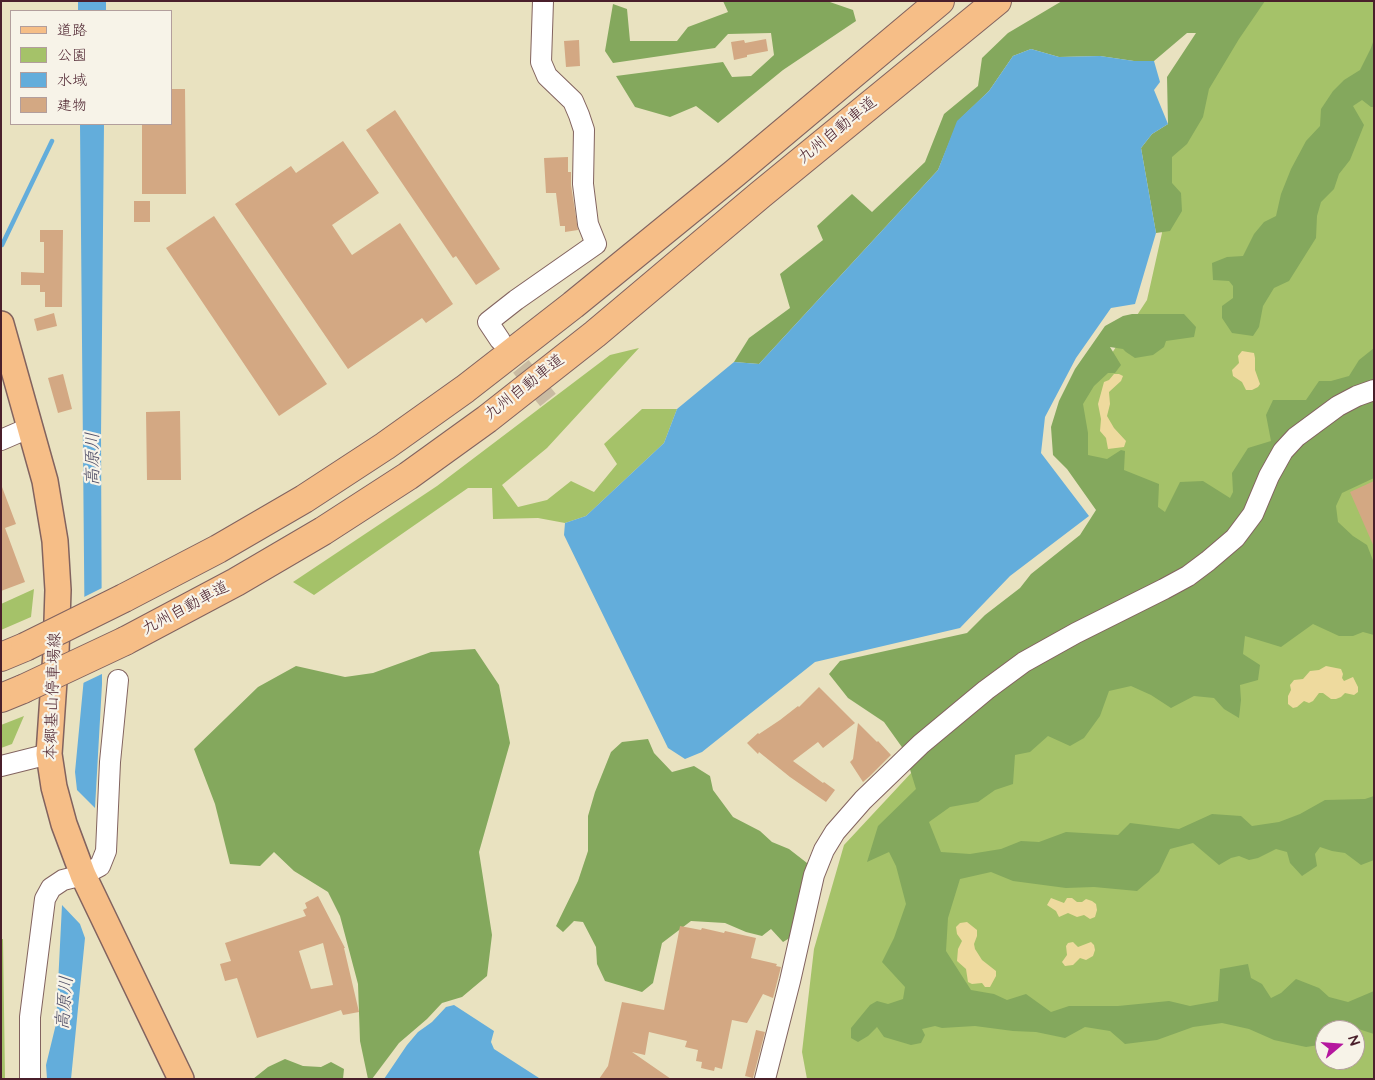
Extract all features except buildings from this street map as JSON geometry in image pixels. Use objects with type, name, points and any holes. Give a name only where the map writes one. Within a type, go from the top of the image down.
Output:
[{"type":"highway","name":"九州自動車道","points":[[13,652],[124,598],[218,549],[304,499],[385,446],[465,389],[627,261],[940,1]]},
{"type":"highway","name":"九州自動車道","points":[[12,693],[125,641],[236,582],[323,531],[408,476],[486,419],[595,334],[997,1]]},
{"type":"main road","name":"本郷基山停車場線","points":[[1,324],[46,481],[55,541],[58,590],[56,652],[48,754],[54,787],[64,824],[83,874],[181,1079]]},
{"type":"street","points":[[500,340],[488,322],[596,244],[588,224],[583,184],[584,130],[573,101],[547,76],[541,62],[543,1]]},
{"type":"street","points":[[765,1079],[814,875],[824,850],[840,825],[920,744],[986,690],[1024,662],[1076,633],[1172,585],[1208,561],[1235,538],[1253,514],[1269,476],[1283,451],[1296,437],[1338,406],[1374,390]]},
{"type":"street","points":[[1,440],[31,428]]},
{"type":"street","points":[[30,1079],[30,1017],[46,899],[51,888],[63,880],[100,866],[106,851],[110,762],[118,680]]},
{"type":"street","points":[[1,766],[48,754]]},
{"type":"green space","points":[[723,1],[827,1],[853,10],[856,21],[783,70],[718,123],[696,106],[670,117],[635,107],[616,76],[723,62],[732,77],[751,76],[774,55],[771,33],[728,34],[715,48],[613,63],[605,51],[613,4],[627,9],[630,41],[677,41],[688,27],[728,12]]},
{"type":"green space","points":[[1062,1],[1265,1],[1239,39],[1209,89],[1203,117],[1187,144],[1172,157],[1172,183],[1181,193],[1182,211],[1170,231],[1156,233],[1141,148],[1152,134],[1168,124],[1167,77],[1196,33],[1187,33],[1154,61],[1134,61],[1100,56],[1059,57],[1031,49],[1013,56],[989,91],[958,121],[938,170],[759,364],[734,362],[749,338],[790,308],[780,274],[823,240],[817,226],[852,194],[872,212],[925,162],[944,114],[978,86],[982,58],[1008,33]]},
{"type":"green space","points":[[1259,1],[1374,1],[1374,1079],[807,1079],[802,1052],[814,949],[844,845],[926,757],[1119,536],[1081,457],[1079,403],[1147,300],[1162,233],[1148,159]]},
{"type":"green space","points":[[1374,39],[1374,107],[1371,107],[1362,100],[1353,106],[1364,125],[1350,160],[1339,174],[1334,189],[1321,202],[1317,216],[1316,238],[1289,281],[1274,288],[1263,306],[1259,327],[1253,336],[1232,333],[1222,318],[1222,306],[1233,298],[1233,286],[1229,281],[1213,280],[1212,263],[1227,257],[1243,256],[1254,234],[1264,222],[1276,216],[1281,194],[1291,169],[1306,141],[1320,126],[1321,109],[1333,91],[1344,80],[1360,70]]},
{"type":"green space","points":[[1132,314],[1184,314],[1196,327],[1194,337],[1166,341],[1164,347],[1153,355],[1135,358],[1123,349],[1110,347],[1121,365],[1115,373],[1108,373],[1094,386],[1083,404],[1088,433],[1088,455],[1107,459],[1121,450],[1125,451],[1124,470],[1159,484],[1158,507],[1165,512],[1180,482],[1203,481],[1230,498],[1233,492],[1232,473],[1248,448],[1271,441],[1266,415],[1273,400],[1306,400],[1319,381],[1331,381],[1349,376],[1359,360],[1374,348],[1374,478],[1342,493],[1336,506],[1338,522],[1353,536],[1367,545],[1374,563],[1374,635],[1363,632],[1353,636],[1339,636],[1313,624],[1281,647],[1245,636],[1243,654],[1260,665],[1258,680],[1240,685],[1239,718],[1224,709],[1214,698],[1194,696],[1171,708],[1151,695],[1131,686],[1109,691],[1100,716],[1084,738],[1070,746],[1048,736],[1030,752],[1015,755],[1013,784],[995,790],[978,802],[950,807],[929,822],[941,852],[970,854],[1001,849],[1021,841],[1039,842],[1066,832],[1118,835],[1130,823],[1179,829],[1212,814],[1241,816],[1252,826],[1279,822],[1300,814],[1325,800],[1365,799],[1374,796],[1374,860],[1361,865],[1345,853],[1320,847],[1315,854],[1317,866],[1302,876],[1290,863],[1287,852],[1276,849],[1258,858],[1249,860],[1239,856],[1219,865],[1193,843],[1170,849],[1159,872],[1137,891],[1094,887],[1066,888],[1013,881],[991,872],[960,879],[948,918],[946,951],[971,990],[994,994],[1007,1000],[1026,994],[1051,1012],[1069,1006],[1118,1006],[1169,1001],[1190,1006],[1218,1001],[1220,969],[1248,964],[1251,978],[1262,984],[1271,998],[1281,993],[1296,979],[1319,988],[1329,997],[1348,1002],[1374,991],[1374,1034],[1365,1031],[1365,1020],[1315,1020],[1315,1046],[1306,1047],[1274,1040],[1249,1029],[1222,1023],[1193,1027],[1157,1040],[1125,1044],[1110,1031],[1085,1027],[1065,1038],[1036,1032],[975,1026],[942,1028],[935,1026],[922,1029],[925,1035],[921,1043],[911,1045],[884,1037],[877,1027],[858,1042],[851,1038],[851,1028],[870,1005],[877,1001],[888,1004],[903,999],[905,987],[882,962],[894,938],[906,904],[896,866],[889,852],[867,862],[878,826],[916,789],[904,750],[884,722],[848,698],[829,674],[840,661],[967,633],[985,615],[1020,588],[1031,574],[1080,535],[1096,510],[1067,469],[1053,455],[1051,427],[1059,401],[1075,369],[1105,326],[1123,316]]},
{"type":"green space","points":[[639,348],[547,448],[502,485],[518,507],[547,500],[571,481],[594,492],[617,464],[604,444],[642,409],[677,409],[664,443],[586,516],[565,523],[538,518],[493,519],[492,488],[468,488],[314,595],[293,582],[437,486],[610,355]]},
{"type":"green space","points":[[34,589],[31,617],[1,630],[1,604]]},
{"type":"green space","points":[[475,649],[499,685],[510,743],[479,852],[492,935],[487,976],[462,997],[442,1003],[399,1043],[372,1079],[368,1079],[360,1041],[358,984],[340,916],[328,892],[294,871],[274,852],[260,866],[230,864],[215,804],[194,749],[258,687],[296,666],[345,677],[373,673],[431,652]]},
{"type":"green space","points":[[24,716],[12,744],[1,748],[1,725]]},
{"type":"green space","points":[[648,739],[654,753],[672,772],[694,766],[710,776],[713,790],[733,817],[760,831],[772,842],[789,849],[807,863],[808,873],[793,936],[783,942],[771,929],[762,936],[746,932],[725,923],[691,921],[662,943],[653,983],[642,992],[605,981],[597,964],[596,947],[583,922],[574,921],[563,932],[556,926],[578,881],[588,851],[588,816],[595,792],[611,752],[622,742]]},
{"type":"green space","points":[[1,939],[3,939],[5,1079],[1,1079]]},
{"type":"green space","points":[[285,1059],[303,1066],[321,1067],[331,1062],[344,1069],[343,1079],[253,1079],[268,1067]]},
{"type":"sand","points":[[1242,351],[1254,353],[1255,370],[1260,384],[1252,390],[1246,390],[1242,382],[1233,376],[1232,370],[1239,363],[1238,356]]},
{"type":"sand","points":[[1114,374],[1123,376],[1121,381],[1109,392],[1110,404],[1107,416],[1114,428],[1126,441],[1124,447],[1108,449],[1106,438],[1100,431],[1101,419],[1098,404],[1104,382],[1109,380]]},
{"type":"sand","points":[[1326,666],[1341,669],[1344,681],[1353,677],[1358,687],[1358,692],[1354,695],[1345,693],[1336,699],[1331,699],[1323,693],[1319,693],[1309,703],[1304,701],[1293,708],[1288,704],[1288,696],[1291,690],[1290,685],[1294,680],[1303,679],[1310,671],[1319,670]]},
{"type":"sand","points":[[1051,898],[1064,903],[1067,898],[1072,898],[1077,902],[1082,902],[1086,899],[1092,901],[1096,904],[1095,917],[1090,919],[1084,915],[1077,917],[1068,913],[1059,917],[1056,911],[1047,905]]},
{"type":"sand","points":[[967,922],[977,930],[974,944],[975,949],[982,960],[996,971],[996,976],[990,987],[985,987],[982,983],[972,984],[968,982],[966,969],[957,961],[958,949],[962,941],[957,934],[956,927],[960,923]]},
{"type":"sand","points":[[1073,942],[1078,947],[1091,942],[1095,950],[1093,956],[1086,960],[1080,958],[1073,965],[1065,966],[1062,962],[1067,955],[1066,946],[1068,943]]},
{"type":"water","points":[[1031,49],[1059,57],[1100,56],[1134,61],[1154,61],[1160,82],[1154,90],[1168,124],[1152,134],[1141,148],[1156,233],[1135,304],[1111,308],[1076,358],[1045,417],[1041,453],[1089,516],[1010,576],[960,628],[815,662],[702,752],[685,759],[668,748],[564,535],[565,523],[586,516],[664,443],[677,409],[734,362],[759,364],[938,170],[957,121],[989,91],[1013,56]]},
{"type":"water","points":[[80,125],[104,125],[101,436],[102,684],[95,808],[77,790],[75,772],[85,667]]},
{"type":"water","points":[[62,905],[80,924],[85,938],[71,1079],[47,1079],[46,1065],[56,1024]]},
{"type":"water","points":[[454,1005],[494,1031],[491,1042],[494,1049],[539,1078],[384,1079],[418,1032],[432,1022],[446,1007]]},
{"type":"pier","points":[[104,587],[104,673],[81,684],[83,667],[82,598]]},
{"type":"waterway","name":"高原川","points":[[92,1],[92,10]]},
{"type":"waterway","points":[[2,245],[52,141]]},
{"type":"tunnel","points":[[502,343],[548,400]]}]
